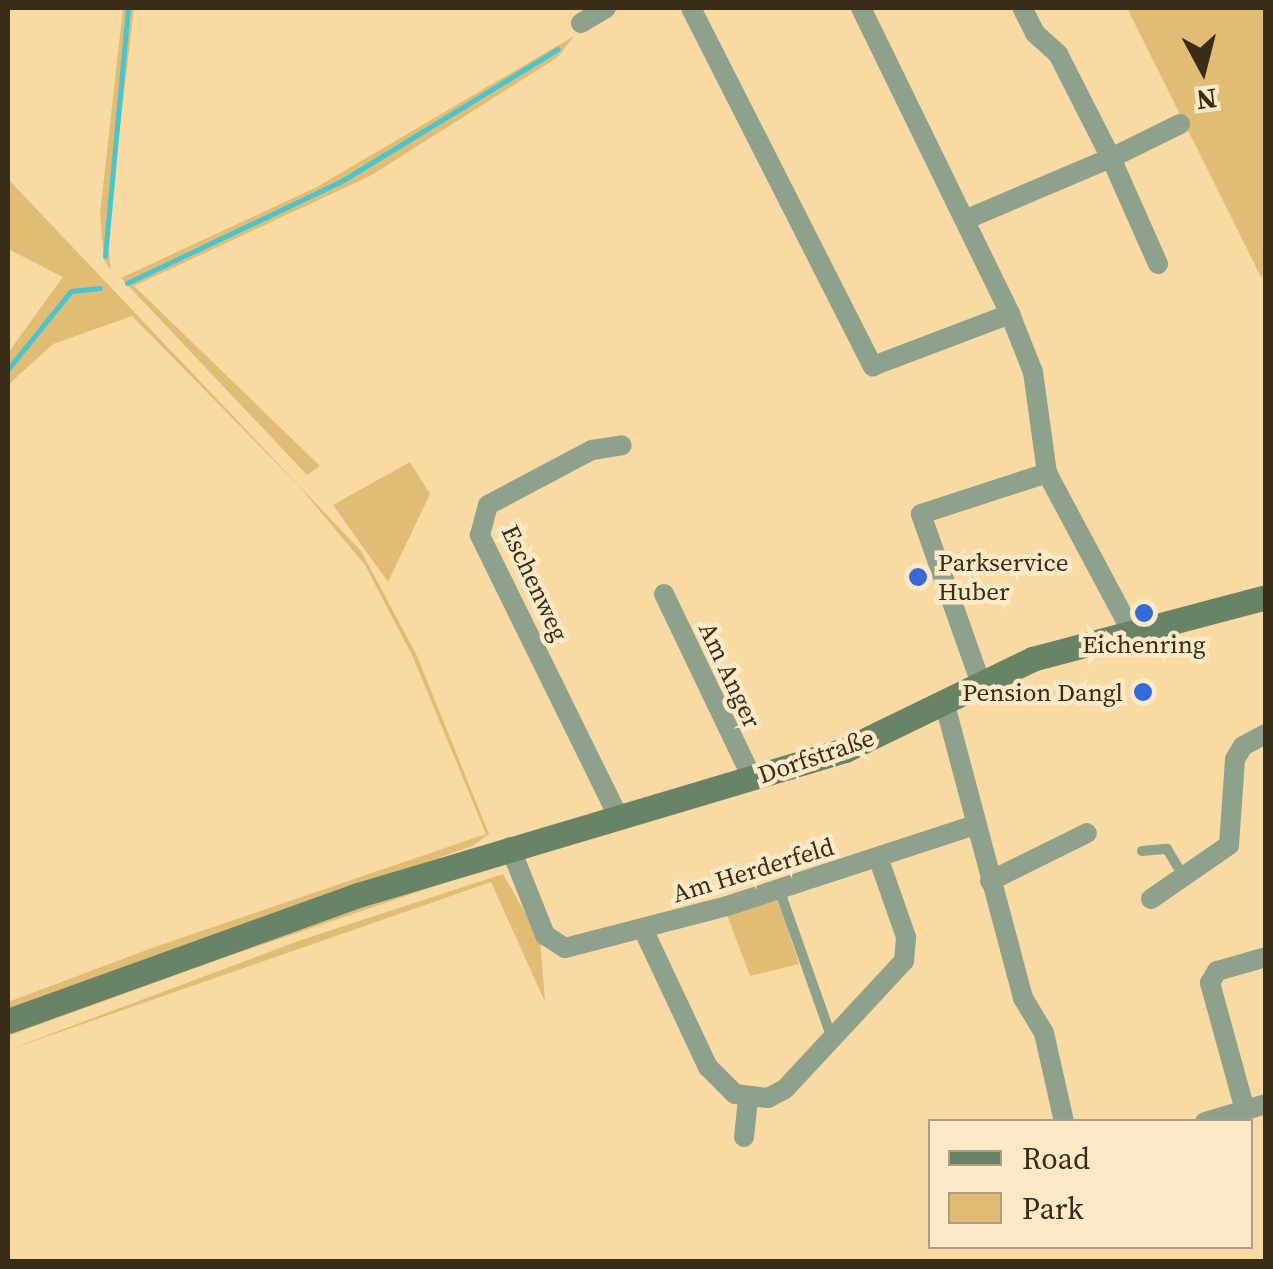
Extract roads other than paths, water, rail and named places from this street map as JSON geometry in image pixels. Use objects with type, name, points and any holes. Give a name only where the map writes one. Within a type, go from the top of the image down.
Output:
[{"type":"street","points":[[581,23],[606,8]]},
{"type":"street","points":[[691,8],[873,366],[1010,314]]},
{"type":"street","points":[[861,8],[1010,314],[1032,372],[1047,473],[1132,630]]},
{"type":"street","points":[[1022,8],[1034,33],[1058,54],[1111,158],[1158,264]]},
{"type":"street","points":[[967,220],[1180,124]]},
{"type":"street","name":"Eschenweg","points":[[616,814],[480,534],[488,505],[592,450],[622,445]]},
{"type":"street","points":[[980,681],[921,514],[1047,473]]},
{"type":"street","name":"Am Anger","points":[[664,594],[752,778]]},
{"type":"street","name":"Dorfstraße","points":[[8,1020],[358,896],[616,814],[845,750],[980,681],[1132,630],[1266,597]]},
{"type":"street","points":[[944,701],[1022,998],[1044,1033],[1058,1117]]},
{"type":"street","points":[[1152,899],[1229,845],[1235,759],[1243,746],[1266,734]]},
{"type":"street","name":"Am Herderfeld","points":[[510,847],[556,947],[643,929],[975,825]]},
{"type":"street","points":[[990,881],[1087,834]]},
{"type":"street","points":[[748,1100],[786,1088],[899,968],[908,950],[878,857]]},
{"type":"street","points":[[643,929],[694,1046],[724,1084],[748,1100]]},
{"type":"street","points":[[1214,1119],[1255,1107],[1210,983],[1216,972],[1266,957]]},
{"type":"street","points":[[744,1137],[748,1100]]},
{"type":"lane","points":[[1142,850],[1166,849],[1184,878]]},
{"type":"lane","points":[[779,889],[833,1040]]},
{"type":"waterway","points":[[105,256],[128,8]]},
{"type":"waterway","points":[[127,283],[340,182],[558,49]]},
{"type":"waterway","points":[[8,369],[71,291],[100,288]]},
{"type":"place","name":"Parkservice Huber","points":[[918,577]]},
{"type":"place","name":"Eichenring","points":[[1144,613]]},
{"type":"place","name":"Pension Dangl","points":[[1143,692]]}]
